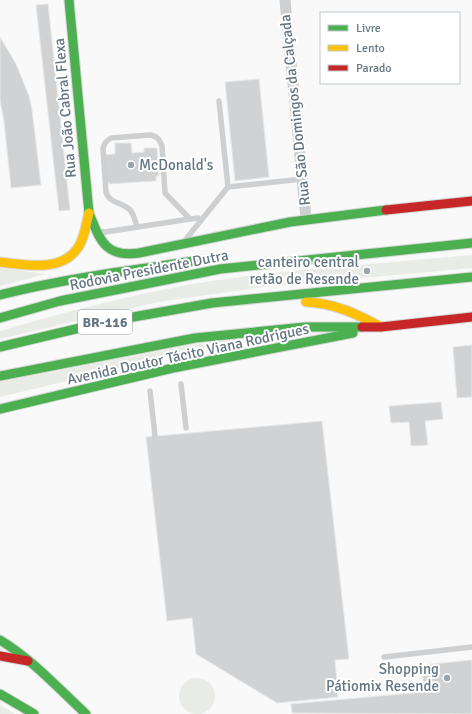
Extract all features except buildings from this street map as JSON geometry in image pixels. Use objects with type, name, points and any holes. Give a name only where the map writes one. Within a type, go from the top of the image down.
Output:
[{"type":"main road","name":"Rua João Cabral Flexa","points":[[69,0],[89,213]]},
{"type":"main road","points":[[89,213],[105,244],[118,254],[129,254],[306,219],[472,201]]},
{"type":"main road","points":[[0,262],[41,266],[54,265],[64,260],[78,247],[89,213]]},
{"type":"main road","name":"Rodovia Presidente Dutra","points":[[0,318],[60,301],[220,269],[472,243]]},
{"type":"main road","points":[[253,256],[359,254]]},
{"type":"main road","points":[[0,295],[40,285],[84,277],[180,262],[209,260]]},
{"type":"main road","name":"BR-116","points":[[0,347],[32,338],[112,321],[212,303],[472,278]]},
{"type":"main road","points":[[212,303],[324,303],[339,306],[381,326]]},
{"type":"main road","name":"Avenida Doutor Tácito Viana Rodrigues","points":[[0,376],[195,338],[224,334],[305,327],[381,326],[472,317]]},
{"type":"main road","name":"Avenida Doutor Tácito Viana Rodrigues","points":[[0,409],[173,368],[336,337],[381,326]]},
{"type":"main road","points":[[0,640],[13,647],[33,663],[86,714]]},
{"type":"main road","points":[[0,656],[33,663]]},
{"type":"main road","points":[[0,690],[4,697],[34,714]]},
{"type":"street","name":"Rua São Domingos da Calçada","points":[[284,0],[306,219]]},
{"type":"lane","points":[[183,244],[228,187],[219,101]]},
{"type":"lane","points":[[137,227],[129,209],[111,200],[107,196],[103,149],[107,140],[112,138],[150,135],[156,136],[160,140],[162,146],[165,192],[190,219]]},
{"type":"lane","points":[[228,187],[302,179]]},
{"type":"lane","points":[[96,229],[100,232],[105,232],[198,218]]},
{"type":"lane","points":[[181,384],[186,428]]},
{"type":"lane","points":[[150,392],[155,436]]},
{"type":"lane","points":[[384,657],[472,647]]},
{"type":"shaded area","points":[[472,255],[472,268],[263,287],[158,302],[0,339],[0,331],[30,322],[123,298],[185,285],[248,276],[332,267]]},
{"type":"shaded area","points":[[0,268],[46,274],[0,286]]},
{"type":"shaded area","points":[[260,336],[0,397],[0,382],[191,345]]},
{"type":"shaded area","points":[[197,678],[210,683],[215,696],[210,709],[197,714],[184,709],[179,696],[184,683]]},
{"type":"shaded area","points":[[0,705],[15,714],[0,714]]},
{"type":"traffic: fast","points":[[69,0],[89,213],[101,239],[111,250],[118,253],[139,253],[290,222],[386,210]]},
{"type":"traffic: fast","points":[[0,318],[60,301],[220,269],[472,243]]},
{"type":"traffic: fast","points":[[0,295],[75,279],[201,260]]},
{"type":"traffic: fast","points":[[0,347],[105,322],[212,303],[472,277]]},
{"type":"traffic: fast","points":[[0,376],[195,338],[305,327],[362,327]]},
{"type":"traffic: fast","points":[[0,409],[173,368],[353,333]]},
{"type":"traffic: fast","points":[[0,640],[34,665],[86,714]]},
{"type":"traffic: fast","points":[[0,694],[34,714]]},
{"type":"traffic: slow","points":[[0,262],[21,265],[43,265],[54,264],[64,260],[72,255],[79,246],[84,234],[89,213]]},
{"type":"traffic: slow","points":[[306,302],[326,304],[336,307],[381,327]]},
{"type":"traffic: jam","points":[[386,210],[472,201]]},
{"type":"traffic: jam","points":[[362,327],[381,327],[472,317]]},
{"type":"traffic: jam","points":[[0,656],[28,661]]},
{"type":"place","name":"McDonald's","points":[[131,165]]},
{"type":"place","name":"canteiro central retão de Resende","points":[[367,271]]},
{"type":"place","name":"Shopping Pátiomix Resende","points":[[447,678]]}]
